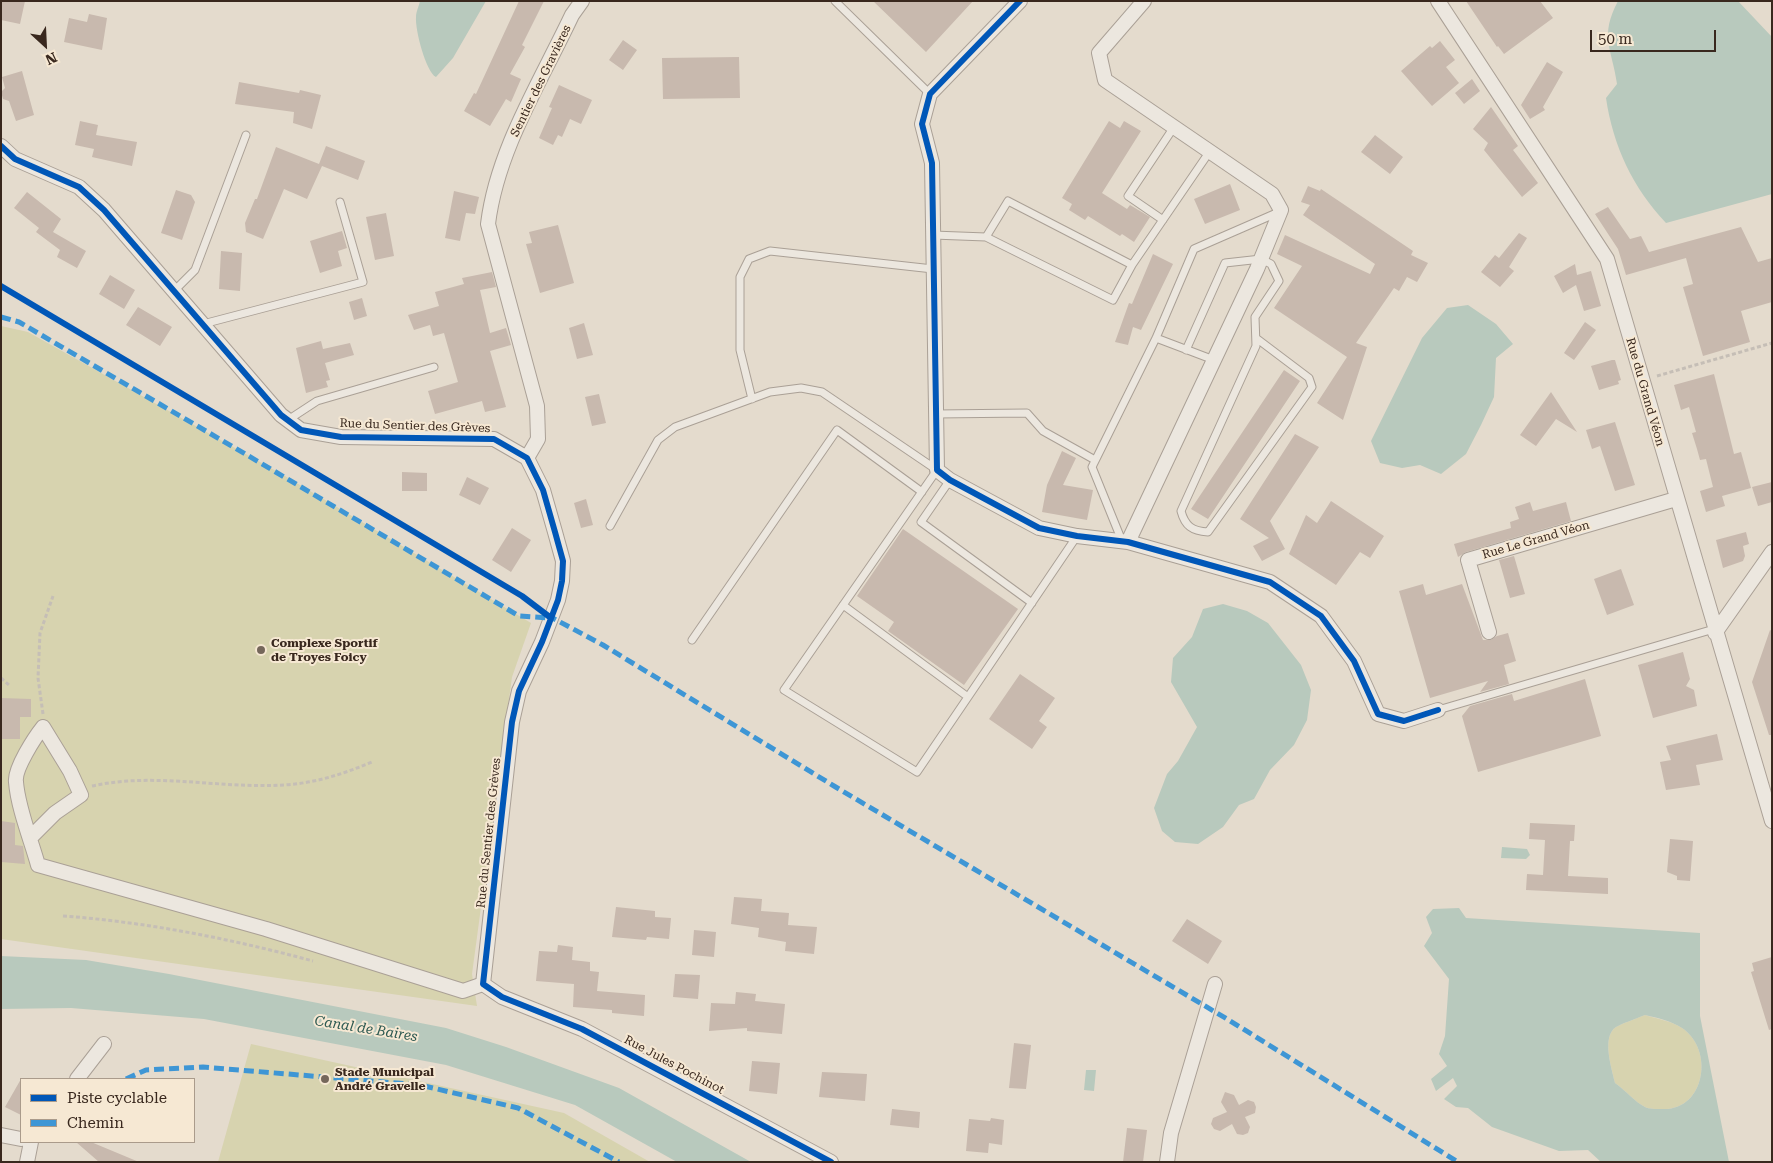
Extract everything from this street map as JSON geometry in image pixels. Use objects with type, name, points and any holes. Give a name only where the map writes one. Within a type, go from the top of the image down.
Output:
[{"type":"street","name":"Sentier des Gravières","points":[[527,458],[538,439],[537,406],[488,224],[492,197],[502,161],[572,15],[582,1]]},
{"type":"street","points":[[1020,1],[930,94],[922,124],[932,163],[937,470],[950,480],[1040,528],[1077,536],[1125,542],[1270,582],[1321,616],[1354,662],[1378,714],[1404,721],[1438,710]]},
{"type":"street","points":[[1125,542],[1214,360],[1281,210],[1272,194],[1105,80],[1099,53],[1144,1]]},
{"type":"street","name":"Rue du Grand Véon","points":[[1438,1],[1607,259],[1714,631],[1772,821]]},
{"type":"street","name":"Rue du Sentier des Grèves","points":[[1,146],[15,159],[79,187],[104,210],[288,420],[301,430],[342,437],[494,439],[527,458],[543,490],[555,532],[563,561],[562,581],[558,600],[545,634],[519,691],[512,722],[483,984]]},
{"type":"street","name":"Rue Le Grand Véon","points":[[1489,632],[1468,560],[1676,499]]},
{"type":"street","points":[[1714,631],[1772,552]]},
{"type":"street","points":[[30,838],[55,812],[81,795],[44,727],[31,741],[15,780],[30,838],[38,865],[266,929],[463,991],[483,984]]},
{"type":"street","name":"Rue Jules Pochinot","points":[[483,984],[502,997],[582,1029],[831,1162]]},
{"type":"street","points":[[1167,1162],[1171,1133],[1215,984]]},
{"type":"street","points":[[78,1078],[104,1044]]},
{"type":"street","points":[[1,1135],[20,1139]]},
{"type":"street","points":[[26,1162],[31,1143]]},
{"type":"lane","points":[[835,1],[930,94]]},
{"type":"lane","points":[[1162,220],[1128,196],[1174,127]]},
{"type":"lane","points":[[174,291],[195,270],[246,135]]},
{"type":"lane","points":[[933,235],[986,237],[1113,300],[1132,265],[1210,151]]},
{"type":"lane","points":[[986,237],[1008,201],[1132,265]]},
{"type":"lane","points":[[203,324],[363,282],[340,202]]},
{"type":"lane","points":[[1125,542],[1092,467],[1156,338],[1194,249],[1281,210]]},
{"type":"lane","points":[[752,398],[740,350],[740,277],[749,259],[770,251],[934,269]]},
{"type":"lane","points":[[1186,350],[1225,264],[1260,259],[1271,264],[1279,281],[1255,317],[1256,346],[1181,511],[1184,522],[1194,531],[1208,532],[1312,387],[1310,378],[1256,338]]},
{"type":"lane","points":[[1156,338],[1214,360]]},
{"type":"lane","points":[[288,420],[317,401],[434,367]]},
{"type":"lane","points":[[610,526],[658,440],[676,427],[770,392],[801,388],[822,392],[937,470],[784,690],[917,772],[1077,536]]},
{"type":"lane","points":[[936,414],[1027,412],[1043,431],[1095,460]]},
{"type":"lane","points":[[692,640],[837,430],[922,492]]},
{"type":"lane","points":[[950,480],[921,522],[1032,603]]},
{"type":"lane","points":[[843,605],[968,697]]},
{"type":"lane","points":[[1438,710],[1714,631]]},
{"type":"path","points":[[1642,380],[1772,343]]},
{"type":"path","points":[[44,727],[38,678],[40,633],[52,596]]},
{"type":"path","points":[[1,678],[9,685]]},
{"type":"path","points":[[78,790],[101,784],[158,780],[283,785],[336,777],[372,762]]},
{"type":"path","points":[[63,916],[121,920],[283,953],[320,964]]},
{"type":"shaded area","name":"Complexe Sportif de Troyes Foicy","points":[[1,326],[28,332],[285,476],[531,623],[512,677],[472,974],[477,1006],[1,939]]},
{"type":"shaded area","points":[[1645,1015],[1682,1028],[1692,1038],[1699,1050],[1700,1078],[1696,1090],[1687,1101],[1676,1107],[1647,1108],[1615,1083],[1610,1062],[1609,1038],[1619,1025]]},
{"type":"shaded area","name":"Stade Municipal André Gravelle","points":[[251,1044],[564,1113],[650,1162],[218,1162]]},
{"type":"water","points":[[420,1],[486,1],[453,58],[436,77],[432,74],[425,59],[417,31],[416,15]]},
{"type":"water","points":[[1618,1],[1738,1],[1772,37],[1772,194],[1666,223],[1654,210],[1634,181],[1626,165],[1609,116],[1606,98],[1617,84],[1608,34],[1612,13]]},
{"type":"water","points":[[1468,305],[1496,324],[1513,344],[1496,358],[1494,397],[1466,454],[1441,474],[1420,465],[1402,468],[1380,463],[1371,441],[1422,338],[1447,308]]},
{"type":"water","points":[[1223,604],[1247,611],[1268,623],[1301,665],[1311,690],[1307,720],[1294,745],[1270,770],[1254,799],[1239,805],[1223,827],[1198,844],[1175,842],[1162,831],[1154,808],[1167,774],[1178,761],[1197,727],[1171,682],[1173,658],[1192,637],[1203,609]]},
{"type":"water","points":[[1502,847],[1527,849],[1530,855],[1526,859],[1501,858]]},
{"type":"water","points":[[1459,908],[1466,918],[1700,933],[1700,1016],[1729,1162],[1601,1162],[1588,1150],[1559,1151],[1492,1127],[1468,1108],[1456,1107],[1444,1099],[1457,1086],[1453,1078],[1436,1091],[1431,1079],[1447,1066],[1439,1054],[1445,1036],[1449,979],[1424,946],[1432,933],[1426,917],[1433,909]],"holes":[[[1645,1015],[1682,1028],[1692,1038],[1699,1050],[1700,1078],[1696,1090],[1687,1101],[1676,1107],[1647,1108],[1615,1083],[1610,1062],[1609,1038],[1616,1027]]]},
{"type":"water","name":"Canal de Baires","points":[[1,956],[86,960],[169,974],[446,1028],[506,1047],[619,1088],[751,1162],[677,1162],[575,1105],[446,1065],[204,1019],[71,1008],[1,1009]]},
{"type":"water","points":[[1086,1070],[1096,1070],[1094,1091],[1084,1090]]},
{"type":"building","points":[[1,1],[25,1],[20,24],[1,20]]},
{"type":"building","points":[[519,1],[544,1],[522,45],[525,47],[510,74],[521,79],[511,102],[506,99],[490,126],[464,111],[474,93],[476,94]]},
{"type":"building","points":[[873,1],[973,1],[926,52]]},
{"type":"building","points":[[1466,1],[1540,1],[1553,18],[1504,54],[1497,47]]},
{"type":"building","points":[[89,14],[107,18],[102,50],[64,42],[69,18],[87,22]]},
{"type":"building","points":[[623,40],[637,50],[623,70],[609,60]]},
{"type":"building","points":[[1440,41],[1455,60],[1446,67],[1459,83],[1432,106],[1401,71],[1430,46],[1432,48]]},
{"type":"building","points":[[739,57],[740,98],[663,99],[662,58]]},
{"type":"building","points":[[1547,62],[1563,72],[1543,107],[1545,110],[1530,119],[1521,105]]},
{"type":"building","points":[[22,71],[34,115],[16,121],[9,101],[3,99],[1,92],[5,88],[2,77]]},
{"type":"building","points":[[1472,79],[1480,91],[1464,104],[1455,93]]},
{"type":"building","points":[[239,82],[299,93],[300,90],[321,95],[312,129],[293,123],[294,112],[235,104]]},
{"type":"building","points":[[559,85],[592,100],[581,124],[570,119],[562,137],[558,135],[553,145],[539,138],[552,108],[549,107]]},
{"type":"building","points":[[1491,107],[1518,146],[1513,150],[1538,183],[1522,197],[1484,150],[1488,143],[1473,129]]},
{"type":"building","points":[[80,121],[98,125],[96,135],[137,142],[132,166],[92,157],[94,149],[75,145]]},
{"type":"building","points":[[1109,121],[1120,128],[1124,121],[1141,131],[1102,193],[1127,209],[1130,205],[1150,217],[1134,242],[1122,234],[1120,236],[1088,216],[1085,220],[1069,210],[1072,204],[1062,198]]},
{"type":"building","points":[[1375,135],[1403,157],[1390,174],[1361,152]]},
{"type":"building","points":[[326,146],[365,161],[358,180],[322,166],[307,199],[284,189],[263,239],[246,232],[245,223],[255,199],[257,199],[276,147],[319,164]]},
{"type":"building","points":[[1230,184],[1240,210],[1205,224],[1194,199]]},
{"type":"building","points":[[1308,186],[1320,191],[1321,189],[1413,251],[1411,255],[1428,263],[1417,282],[1407,277],[1399,291],[1394,288],[1356,343],[1367,347],[1343,420],[1317,403],[1347,357],[1274,308],[1302,266],[1277,254],[1285,235],[1370,274],[1375,264],[1303,215],[1310,205],[1301,202]]},
{"type":"building","points":[[176,190],[191,195],[195,202],[182,240],[161,233]]},
{"type":"building","points":[[454,191],[479,197],[475,214],[466,213],[460,241],[445,238]]},
{"type":"building","points":[[27,192],[61,219],[53,232],[86,251],[77,268],[57,257],[60,250],[36,232],[39,228],[14,208]]},
{"type":"building","points":[[1608,207],[1630,239],[1641,236],[1649,252],[1741,227],[1758,262],[1772,258],[1772,302],[1741,311],[1750,342],[1703,356],[1683,287],[1693,284],[1686,258],[1626,275],[1618,249],[1595,214]]},
{"type":"building","points":[[386,213],[394,256],[375,260],[366,217]]},
{"type":"building","points":[[558,225],[574,283],[540,293],[526,244],[532,243],[529,232]]},
{"type":"building","points":[[342,231],[347,248],[338,251],[342,266],[320,273],[310,241]]},
{"type":"building","points":[[1519,233],[1527,238],[1509,267],[1514,271],[1500,287],[1481,272],[1495,255],[1499,258]]},
{"type":"building","points":[[221,251],[242,253],[240,291],[219,289]]},
{"type":"building","points":[[1153,254],[1173,264],[1141,330],[1133,327],[1128,345],[1115,342],[1129,303],[1132,304]]},
{"type":"building","points":[[1575,264],[1577,275],[1591,271],[1601,306],[1584,311],[1576,285],[1563,293],[1554,276]]},
{"type":"building","points":[[492,272],[496,287],[480,290],[490,333],[506,328],[511,345],[490,351],[506,407],[485,412],[482,401],[435,414],[428,391],[458,382],[444,333],[433,336],[430,325],[414,330],[408,315],[439,306],[435,292],[464,284],[462,278]]},
{"type":"building","points":[[110,275],[135,290],[124,309],[99,294]]},
{"type":"building","points":[[362,298],[367,316],[354,320],[349,302]]},
{"type":"building","points":[[138,307],[172,327],[160,346],[126,325]]},
{"type":"building","points":[[1585,322],[1596,330],[1574,360],[1564,353]]},
{"type":"building","points":[[584,323],[593,355],[577,359],[569,328]]},
{"type":"building","points":[[321,341],[323,349],[350,343],[354,355],[325,363],[330,380],[326,381],[328,387],[306,393],[296,348]]},
{"type":"building","points":[[1615,360],[1621,380],[1618,381],[1619,384],[1599,390],[1591,366]]},
{"type":"building","points":[[1284,370],[1300,381],[1208,519],[1191,509]]},
{"type":"building","points":[[1714,374],[1734,454],[1741,452],[1751,488],[1722,496],[1725,506],[1706,512],[1700,491],[1713,487],[1706,459],[1700,460],[1692,433],[1696,432],[1689,407],[1681,410],[1674,385]]},
{"type":"building","points":[[1551,392],[1577,432],[1556,419],[1536,446],[1520,435]]},
{"type":"building","points":[[599,394],[606,423],[592,426],[585,397]]},
{"type":"building","points":[[1615,422],[1635,485],[1615,491],[1600,446],[1592,449],[1586,430]]},
{"type":"building","points":[[1295,434],[1319,447],[1270,521],[1285,549],[1262,561],[1253,546],[1269,538],[1240,519]]},
{"type":"building","points":[[1062,451],[1076,458],[1063,485],[1093,490],[1087,520],[1042,512],[1047,485]]},
{"type":"building","points":[[402,472],[427,473],[427,491],[402,491]]},
{"type":"building","points":[[467,477],[489,488],[480,505],[459,495]]},
{"type":"building","points":[[1772,482],[1772,502],[1758,506],[1752,487]]},
{"type":"building","points":[[586,499],[593,525],[581,528],[574,503]]},
{"type":"building","points":[[1331,501],[1384,536],[1370,558],[1360,552],[1336,585],[1289,554],[1306,515],[1317,523]]},
{"type":"building","points":[[1530,502],[1533,511],[1566,502],[1571,521],[1466,552],[1458,557],[1454,544],[1511,528],[1510,522],[1519,519],[1515,507]]},
{"type":"building","points":[[512,528],[531,540],[511,572],[492,560]]},
{"type":"building","points":[[903,529],[1018,609],[964,685],[888,631],[894,622],[857,596]]},
{"type":"building","points":[[1746,532],[1749,544],[1743,546],[1745,556],[1743,561],[1723,568],[1716,540]]},
{"type":"building","points":[[1514,556],[1525,594],[1510,598],[1499,560]]},
{"type":"building","points":[[1621,569],[1634,605],[1607,615],[1594,579]]},
{"type":"building","points":[[1423,584],[1426,595],[1462,584],[1483,640],[1491,640],[1508,633],[1516,661],[1504,665],[1509,684],[1480,692],[1488,681],[1430,698],[1399,591]]},
{"type":"building","points":[[1770,630],[1772,631],[1772,735],[1769,735],[1752,682]]},
{"type":"building","points":[[1683,652],[1690,679],[1686,686],[1694,690],[1697,706],[1653,718],[1638,665]]},
{"type":"building","points":[[1020,674],[1055,698],[1039,721],[1047,727],[1032,749],[989,719]]},
{"type":"building","points":[[1585,679],[1601,736],[1478,772],[1462,716],[1470,706],[1512,694],[1514,701]]},
{"type":"building","points":[[1,698],[31,699],[31,717],[20,717],[20,739],[1,739]]},
{"type":"building","points":[[1717,734],[1723,760],[1696,765],[1700,785],[1666,790],[1660,762],[1671,760],[1666,746]]},
{"type":"building","points":[[1,821],[15,823],[15,845],[23,846],[25,864],[1,862]]},
{"type":"building","points":[[1530,823],[1575,825],[1574,841],[1570,841],[1568,876],[1608,878],[1608,894],[1526,890],[1527,874],[1543,875],[1545,840],[1529,839]]},
{"type":"building","points":[[1670,839],[1693,841],[1690,881],[1677,880],[1677,876],[1667,872]]},
{"type":"building","points":[[734,897],[762,899],[761,911],[789,913],[788,925],[817,927],[814,954],[785,951],[786,942],[758,937],[759,928],[731,924]]},
{"type":"building","points":[[616,907],[655,911],[655,917],[671,918],[669,939],[647,937],[646,940],[612,937]]},
{"type":"building","points":[[1187,919],[1222,941],[1208,964],[1172,941]]},
{"type":"building","points":[[694,930],[716,932],[714,957],[692,955]]},
{"type":"building","points":[[558,945],[573,947],[572,960],[590,962],[590,971],[599,972],[597,991],[645,995],[644,1016],[612,1013],[612,1010],[573,1007],[574,984],[536,981],[539,951],[557,952]]},
{"type":"building","points":[[1772,957],[1772,1029],[1769,1030],[1751,972],[1754,971],[1752,963]]},
{"type":"building","points":[[675,974],[700,975],[698,999],[673,997]]},
{"type":"building","points":[[736,992],[756,994],[755,1001],[785,1004],[782,1034],[747,1031],[747,1028],[709,1031],[711,1003],[735,1004]]},
{"type":"building","points":[[1014,1043],[1031,1045],[1026,1089],[1009,1088]]},
{"type":"building","points":[[752,1061],[780,1063],[777,1094],[749,1091]]},
{"type":"building","points":[[822,1072],[867,1074],[865,1101],[819,1097]]},
{"type":"building","points":[[20,1081],[20,1114],[5,1107]]},
{"type":"building","points":[[1225,1092],[1234,1095],[1239,1105],[1248,1100],[1254,1102],[1256,1107],[1255,1113],[1245,1117],[1250,1127],[1248,1133],[1243,1135],[1237,1134],[1232,1124],[1220,1131],[1214,1129],[1211,1124],[1213,1118],[1227,1112],[1221,1102]]},
{"type":"building","points":[[892,1109],[920,1112],[919,1128],[890,1125]]},
{"type":"building","points":[[991,1118],[1004,1120],[1002,1145],[989,1143],[988,1153],[966,1151],[969,1119],[990,1121]]},
{"type":"building","points":[[1127,1128],[1147,1130],[1143,1162],[1123,1162]]},
{"type":"building","points":[[77,1143],[93,1143],[139,1162],[99,1162]]},
{"type":"marked path","points":[[1,317],[19,322],[519,616],[549,618]]},
{"type":"marked path","points":[[547,615],[603,645],[834,786],[1227,1019],[1458,1162]]},
{"type":"marked path","points":[[128,1078],[146,1070],[203,1067],[420,1085],[518,1108],[619,1162]]},
{"type":"cycle path","points":[[1020,1],[930,94],[922,124],[932,163],[937,470],[950,480],[1039,528],[1077,536],[1128,542],[1270,582],[1321,616],[1354,661],[1378,714],[1404,721],[1438,710]]},
{"type":"cycle path","points":[[1,146],[15,159],[79,187],[104,210],[281,415],[301,430],[341,437],[494,439],[527,458],[543,490],[555,532],[563,561],[562,581],[558,600],[542,642],[519,691],[512,722],[483,984],[502,997],[582,1029],[831,1162]]},
{"type":"cycle path","points":[[1,286],[522,596],[551,618]]},
{"type":"place","name":"Complexe Sportif de Troyes Foicy","points":[[261,650]]},
{"type":"place","name":"Stade Municipal André Gravelle","points":[[325,1079]]}]
